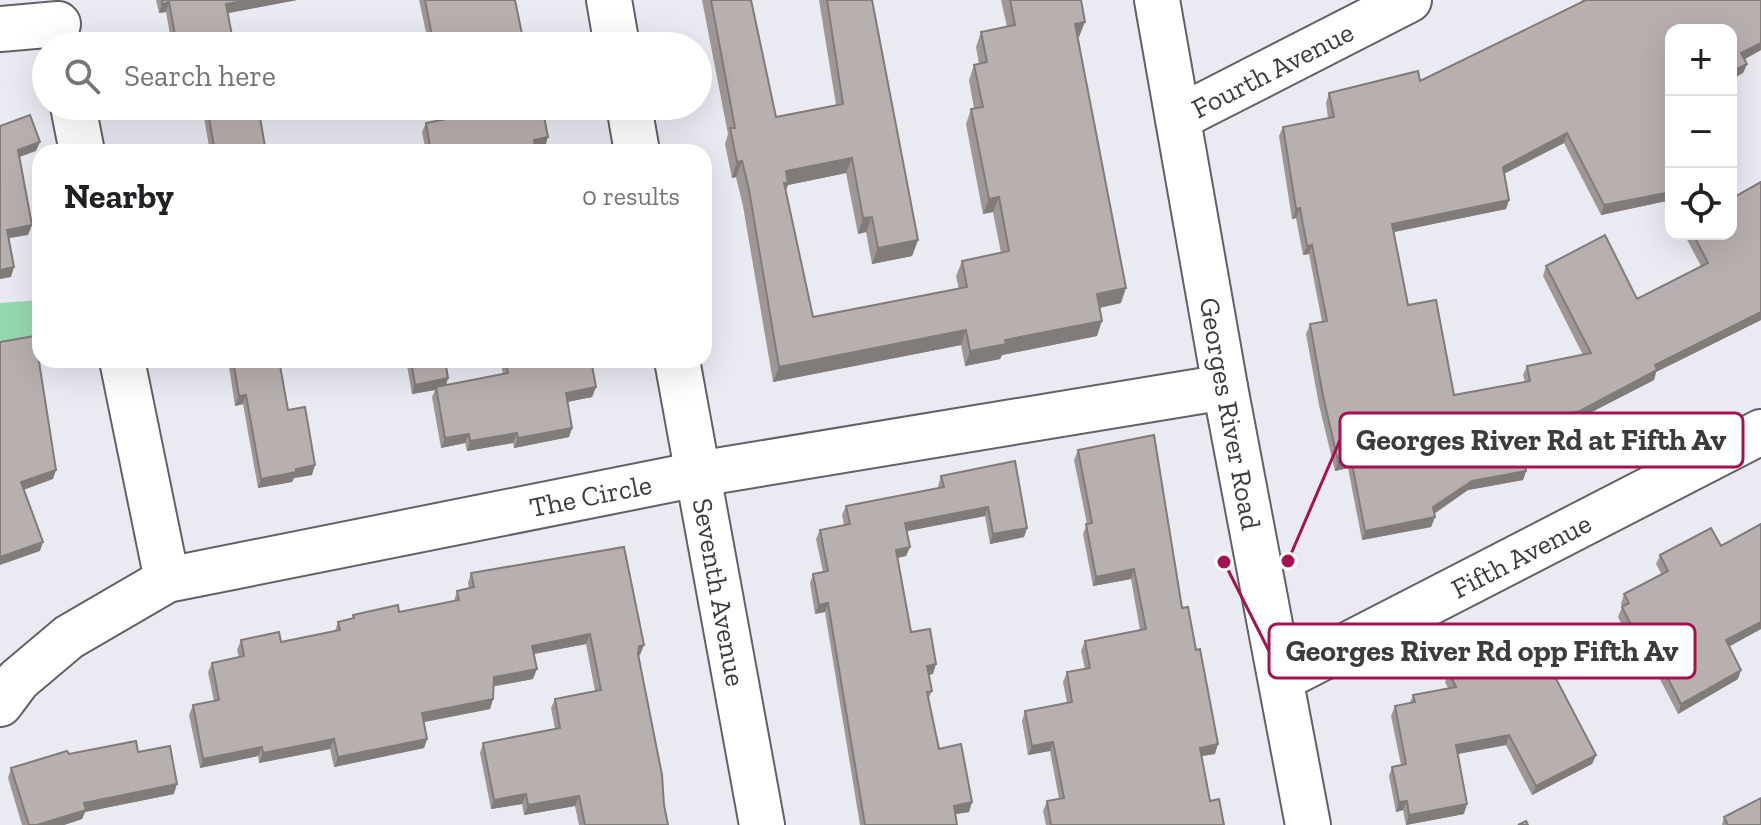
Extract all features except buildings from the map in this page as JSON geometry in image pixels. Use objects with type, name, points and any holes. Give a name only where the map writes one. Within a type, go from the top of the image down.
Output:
[{"type":"street","points":[[609,0],[615,32]]},
{"type":"street","name":"Georges River Road","points":[[1157,0],[1225,387],[1308,825]]},
{"type":"street","name":"Fourth Avenue","points":[[1178,118],[1409,0]]},
{"type":"street","points":[[0,29],[58,23]]},
{"type":"street","points":[[76,120],[80,144]]},
{"type":"street","points":[[631,120],[636,144]]},
{"type":"street","points":[[124,368],[167,580]]},
{"type":"street","name":"Seventh Avenue","points":[[678,368],[762,825]]},
{"type":"street","name":"The Circle","points":[[0,704],[18,680],[69,637],[167,580],[698,474],[1225,387]]},
{"type":"street","name":"Fifth Avenue","points":[[1281,679],[1761,432]]},
{"type":"green space","points":[[32,301],[32,350],[0,352],[0,303]]},
{"type":"place","name":"Georges River Rd at Fifth Av","points":[[1288,561]]},
{"type":"place","name":"Georges River Rd opp Fifth Av","points":[[1224,562]]}]
